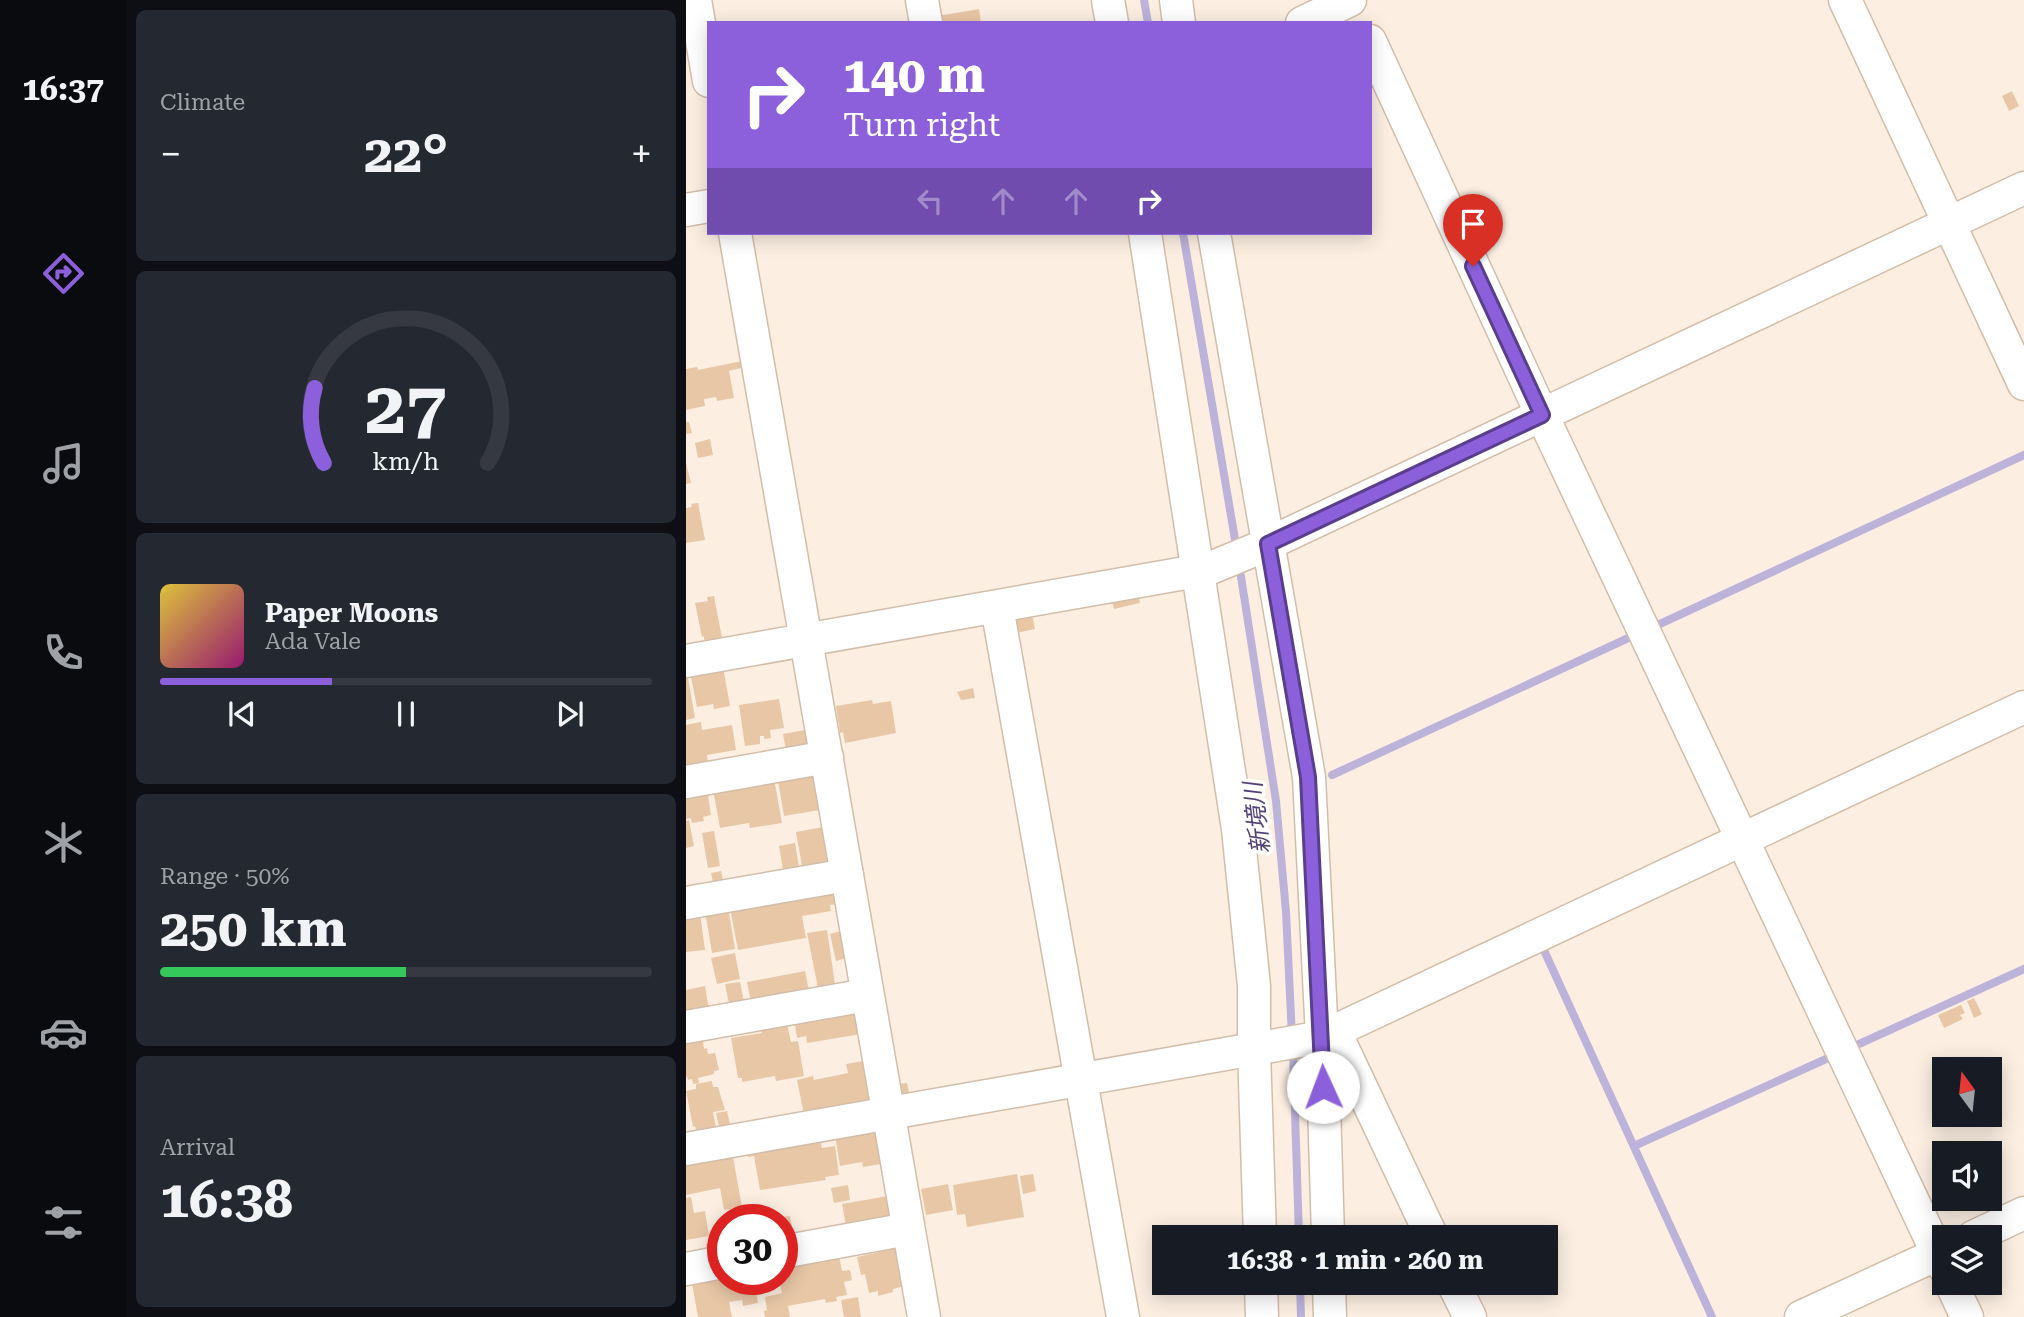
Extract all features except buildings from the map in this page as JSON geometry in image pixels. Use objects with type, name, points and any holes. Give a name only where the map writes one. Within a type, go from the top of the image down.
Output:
[{"type":"street","points":[[695,0],[707,69]]},
{"type":"street","points":[[922,0],[926,21]]},
{"type":"street","points":[[1108,0],[1112,21]]},
{"type":"street","points":[[1176,0],[1179,21]]},
{"type":"street","points":[[1306,21],[1350,0],[1361,21]]},
{"type":"street","points":[[1845,0],[2024,384]]},
{"type":"street","points":[[1372,45],[1542,415],[1932,1236]]},
{"type":"street","points":[[686,661],[1204,570],[1264,546],[2024,188]]},
{"type":"street","points":[[686,210],[707,206]]},
{"type":"street","points":[[735,235],[924,1317]]},
{"type":"street","points":[[1146,235],[1204,570],[1238,829],[1259,1049],[1260,1225]]},
{"type":"street","points":[[1214,235],[1264,546],[1308,777],[1323,1036],[1328,1225]]},
{"type":"street","points":[[997,607],[1123,1317]]},
{"type":"street","points":[[686,1149],[1323,1036],[2024,707]]},
{"type":"street","points":[[686,782],[827,758]]},
{"type":"street","points":[[686,903],[847,875]]},
{"type":"street","points":[[686,1027],[867,995]]},
{"type":"street","points":[[1323,1036],[1425,1225]]},
{"type":"street","points":[[1998,1225],[2024,1213]]},
{"type":"street","points":[[798,1249],[908,1229]]},
{"type":"street","points":[[1801,1317],[1932,1261]]},
{"type":"street","points":[[686,1269],[707,1265]]},
{"type":"street","points":[[1261,1295],[1262,1317]]},
{"type":"street","points":[[1329,1295],[1330,1317]]},
{"type":"street","points":[[1459,1295],[1469,1317]]},
{"type":"street","points":[[1957,1295],[1967,1317]]},
{"type":"waterway","name":"新境川","points":[[1144,0],[1148,21]]},
{"type":"waterway","name":"新境川","points":[[1183,235],[1237,551]]},
{"type":"waterway","points":[[1649,629],[2024,455]]},
{"type":"waterway","name":"新境川","points":[[1239,564],[1276,801],[1286,912],[1292,1037]]},
{"type":"waterway","points":[[1332,775],[1637,634]]},
{"type":"waterway","points":[[1542,946],[1712,1317]]},
{"type":"waterway","points":[[1848,1049],[2024,969]]},
{"type":"waterway","name":"新境川","points":[[1293,1050],[1299,1225]]},
{"type":"waterway","points":[[1634,1146],[1837,1054]]},
{"type":"waterway","name":"新境川","points":[[1300,1295],[1301,1317]]},
{"type":"route","points":[[1323,1087],[1308,777],[1268,544],[1542,415],[1473,266]]}]
